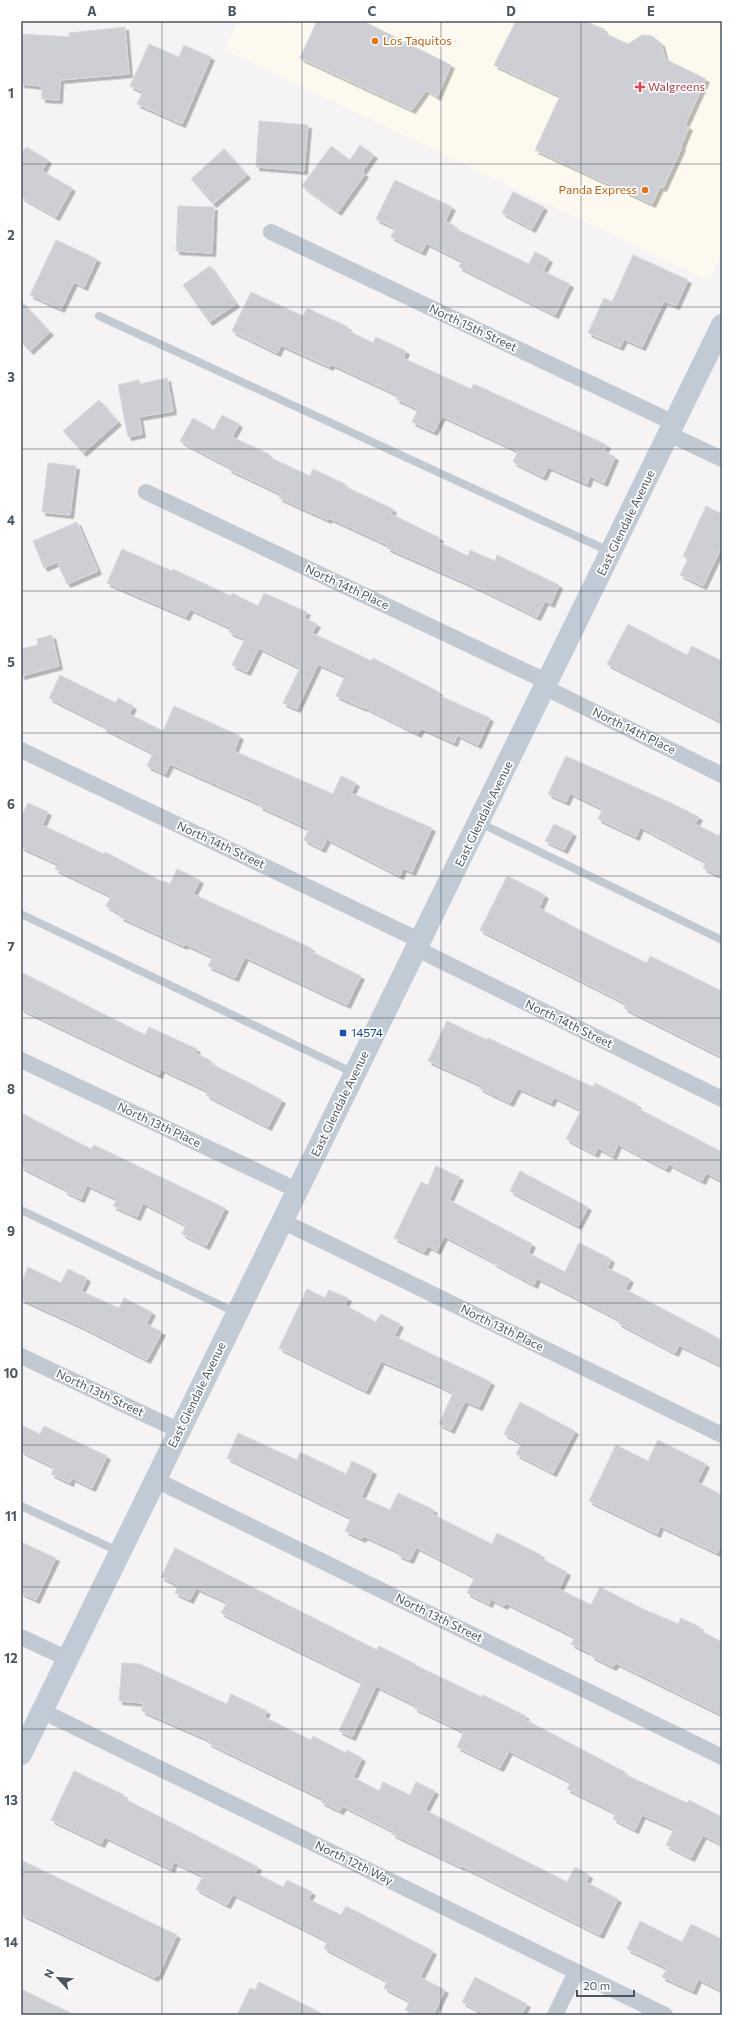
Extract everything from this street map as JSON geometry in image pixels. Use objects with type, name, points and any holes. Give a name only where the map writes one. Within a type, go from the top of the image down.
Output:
[{"type":"main road","name":"East Glendale Avenue","points":[[21,1754],[297,1190],[480,823],[722,325]]},
{"type":"street","name":"North 15th Street","points":[[271,232],[672,428],[722,459]]},
{"type":"street","name":"North 14th Place","points":[[146,492],[547,685],[722,775]]},
{"type":"street","name":"North 14th Street","points":[[21,750],[419,945],[722,1099]]},
{"type":"street","name":"North 13th Place","points":[[21,1060],[297,1190]]},
{"type":"street","name":"North 13th Place","points":[[282,1221],[722,1435]]},
{"type":"street","name":"North 13th Street","points":[[21,1356],[180,1431]]},
{"type":"street","name":"North 13th Street","points":[[156,1480],[722,1757]]},
{"type":"street","points":[[21,1637],[68,1659]]},
{"type":"street","name":"North 12th Way","points":[[42,1711],[665,2015]]},
{"type":"street","points":[[555,2015],[576,1972]]},
{"type":"lane","points":[[99,316],[611,552]]},
{"type":"lane","points":[[480,823],[722,940]]},
{"type":"lane","points":[[21,914],[355,1074]]},
{"type":"lane","points":[[21,1210],[237,1313]]},
{"type":"lane","points":[[21,1506],[120,1552]]},
{"type":"shaded area","points":[[238,21],[722,21],[722,255],[709,281],[225,50]]},
{"type":"building","points":[[317,21],[363,21],[451,65],[437,97],[426,90],[412,110],[300,58]]},
{"type":"building","points":[[516,21],[584,21],[604,29],[602,32],[628,44],[642,35],[652,36],[661,43],[665,59],[706,79],[685,125],[689,127],[681,146],[682,147],[663,188],[660,187],[652,204],[535,150],[560,96],[494,65]]},
{"type":"building","points":[[125,27],[129,74],[60,80],[59,100],[42,99],[42,86],[21,84],[21,34],[70,37],[69,33]]},
{"type":"building","points":[[149,44],[179,57],[184,45],[211,57],[182,124],[137,104],[143,92],[130,86]]},
{"type":"building","points":[[259,121],[308,125],[304,171],[256,167]]},
{"type":"building","points":[[360,145],[374,155],[362,172],[365,174],[338,212],[302,186],[331,146],[350,160]]},
{"type":"building","points":[[26,147],[48,160],[42,171],[72,188],[56,217],[21,197],[21,156]]},
{"type":"building","points":[[224,149],[247,175],[213,204],[191,179]]},
{"type":"building","points":[[395,180],[452,207],[445,221],[455,226],[454,228],[529,264],[535,252],[549,259],[543,271],[570,284],[555,315],[459,267],[462,261],[426,243],[422,252],[391,237],[395,228],[376,219]]},
{"type":"building","points":[[513,192],[544,207],[532,229],[502,213]]},
{"type":"building","points":[[178,206],[214,207],[212,253],[176,251]]},
{"type":"building","points":[[56,240],[97,259],[84,287],[74,282],[61,309],[30,295]]},
{"type":"building","points":[[633,255],[688,280],[676,306],[664,301],[642,347],[624,339],[620,347],[588,333],[604,298],[612,302]]},
{"type":"building","points":[[210,266],[236,304],[209,322],[183,285]]},
{"type":"building","points":[[251,292],[303,316],[307,308],[348,327],[347,330],[373,343],[376,337],[406,351],[403,358],[471,389],[474,384],[607,445],[604,451],[615,457],[604,483],[590,476],[587,484],[548,467],[543,477],[513,462],[518,451],[442,416],[434,432],[412,422],[418,409],[396,399],[398,395],[331,364],[330,367],[281,345],[277,353],[232,331]]},
{"type":"building","points":[[21,301],[50,332],[30,351],[21,342]]},
{"type":"building","points":[[167,378],[173,411],[139,417],[142,434],[128,437],[118,385],[139,380],[140,384]]},
{"type":"building","points":[[99,400],[118,422],[83,453],[63,431]]},
{"type":"building","points":[[222,415],[239,424],[232,437],[269,454],[267,456],[310,476],[313,469],[345,484],[344,486],[393,509],[391,514],[440,538],[438,542],[468,556],[470,550],[495,561],[497,555],[559,585],[551,604],[545,601],[537,617],[482,590],[387,548],[388,545],[329,518],[328,520],[279,498],[281,494],[228,469],[229,467],[180,441],[193,418],[214,430]]},
{"type":"building","points":[[48,463],[76,466],[70,515],[42,512]]},
{"type":"building","points":[[706,506],[722,514],[722,546],[703,586],[680,575],[688,559],[683,556]]},
{"type":"building","points":[[77,522],[98,571],[67,584],[57,562],[44,568],[33,541]]},
{"type":"building","points":[[122,549],[172,571],[173,569],[231,596],[232,593],[258,606],[264,593],[307,612],[304,618],[317,624],[312,633],[372,661],[373,658],[439,692],[438,695],[490,718],[478,745],[457,735],[454,743],[421,728],[418,734],[364,707],[336,696],[345,676],[318,664],[297,709],[283,703],[300,668],[259,648],[247,672],[232,665],[245,639],[229,632],[231,628],[190,609],[186,617],[107,583]]},
{"type":"building","points":[[628,624],[687,655],[692,646],[722,661],[722,722],[607,664]]},
{"type":"building","points":[[52,635],[59,666],[21,676],[21,649],[38,645],[37,639]]},
{"type":"building","points":[[60,675],[116,703],[118,698],[133,706],[129,714],[163,731],[174,706],[240,736],[234,751],[333,794],[341,776],[356,783],[351,793],[432,828],[412,872],[403,868],[400,876],[327,839],[322,849],[304,840],[309,829],[259,806],[260,804],[170,764],[165,774],[147,766],[153,753],[103,728],[104,726],[49,698]]},
{"type":"building","points":[[566,756],[699,817],[695,824],[719,836],[722,828],[722,877],[703,868],[706,862],[640,827],[636,837],[598,819],[603,809],[570,793],[566,802],[548,794]]},
{"type":"building","points":[[28,803],[48,812],[42,825],[104,854],[105,852],[163,882],[164,881],[170,884],[177,869],[200,880],[193,894],[311,948],[310,951],[361,976],[347,1005],[245,957],[235,978],[208,966],[213,957],[185,944],[184,946],[120,917],[122,915],[106,906],[111,896],[55,869],[58,864],[21,847],[21,817]]},
{"type":"building","points":[[554,824],[573,833],[564,850],[545,841]]},
{"type":"building","points":[[507,876],[545,895],[539,908],[589,935],[647,963],[650,956],[722,991],[722,1057],[624,1008],[627,1004],[480,930]]},
{"type":"building","points":[[21,972],[145,1035],[149,1027],[197,1049],[195,1053],[211,1061],[210,1063],[282,1100],[268,1127],[206,1095],[208,1091],[161,1069],[159,1075],[21,1009]]},
{"type":"building","points":[[447,1021],[487,1040],[488,1038],[593,1087],[595,1083],[638,1105],[637,1108],[722,1152],[722,1181],[706,1173],[702,1181],[669,1164],[666,1169],[618,1144],[613,1156],[598,1148],[595,1154],[566,1139],[581,1110],[554,1097],[551,1103],[518,1088],[510,1103],[479,1088],[481,1085],[428,1061]]},
{"type":"building","points":[[21,1113],[91,1149],[94,1145],[225,1208],[206,1246],[182,1234],[186,1225],[143,1203],[137,1217],[113,1206],[117,1199],[87,1185],[81,1199],[64,1191],[65,1189],[21,1167]]},
{"type":"building","points":[[436,1166],[460,1177],[449,1200],[532,1244],[528,1253],[565,1272],[579,1243],[611,1259],[607,1268],[630,1279],[625,1289],[722,1340],[722,1366],[679,1345],[675,1353],[618,1323],[620,1320],[537,1278],[534,1285],[444,1236],[437,1251],[428,1246],[424,1252],[394,1238],[421,1182],[428,1185]]},
{"type":"building","points":[[520,1171],[588,1207],[578,1226],[510,1191]]},
{"type":"building","points":[[28,1267],[61,1283],[68,1269],[87,1278],[81,1291],[119,1308],[124,1298],[152,1312],[146,1324],[162,1332],[147,1360],[82,1327],[21,1299],[21,1284]]},
{"type":"building","points":[[307,1289],[325,1298],[329,1290],[348,1298],[345,1305],[376,1322],[381,1314],[400,1324],[394,1336],[491,1382],[479,1407],[465,1401],[451,1430],[439,1424],[453,1393],[438,1385],[381,1361],[366,1391],[279,1348]]},
{"type":"building","points":[[520,1402],[575,1431],[553,1473],[516,1454],[522,1443],[504,1434]]},
{"type":"building","points":[[21,1425],[40,1434],[44,1426],[107,1456],[92,1488],[72,1478],[70,1483],[51,1474],[54,1467],[21,1451]]},
{"type":"building","points":[[238,1433],[297,1460],[300,1452],[346,1474],[352,1461],[373,1471],[361,1497],[390,1510],[398,1493],[434,1510],[432,1514],[492,1544],[497,1533],[541,1555],[540,1558],[567,1572],[559,1589],[591,1605],[600,1587],[651,1613],[678,1624],[681,1618],[700,1627],[699,1630],[722,1642],[722,1715],[616,1663],[613,1667],[591,1656],[592,1654],[571,1644],[575,1637],[506,1603],[504,1606],[491,1599],[489,1604],[467,1593],[475,1577],[416,1547],[410,1560],[398,1555],[399,1552],[364,1536],[362,1539],[345,1531],[351,1518],[227,1458]]},
{"type":"building","points":[[658,1440],[706,1464],[697,1482],[722,1495],[722,1543],[717,1553],[660,1526],[657,1534],[589,1501],[616,1445],[648,1461]]},
{"type":"building","points":[[21,1542],[56,1558],[36,1600],[21,1593]]},
{"type":"building","points":[[175,1548],[377,1650],[379,1646],[482,1697],[483,1695],[526,1716],[524,1719],[625,1772],[624,1774],[687,1803],[689,1800],[722,1817],[722,1845],[703,1835],[691,1858],[666,1845],[674,1829],[642,1815],[635,1830],[613,1819],[616,1813],[567,1789],[571,1782],[509,1751],[500,1768],[457,1747],[464,1732],[414,1708],[415,1705],[376,1686],[352,1737],[339,1731],[362,1682],[221,1613],[227,1602],[196,1588],[190,1600],[175,1593],[178,1585],[161,1577]]},
{"type":"building","points":[[122,1663],[140,1664],[227,1704],[231,1694],[267,1711],[264,1717],[311,1740],[313,1736],[346,1753],[347,1750],[362,1758],[353,1777],[379,1791],[383,1782],[410,1795],[416,1782],[435,1791],[425,1810],[567,1882],[575,1867],[589,1875],[586,1882],[618,1899],[600,1935],[462,1866],[461,1867],[392,1834],[393,1831],[343,1806],[340,1811],[321,1802],[323,1799],[208,1743],[209,1740],[142,1711],[143,1703],[119,1701]]},
{"type":"building","points":[[74,1771],[124,1795],[123,1798],[258,1867],[255,1873],[283,1887],[287,1880],[312,1892],[308,1899],[341,1915],[346,1906],[433,1951],[420,1977],[445,1990],[433,2015],[416,2015],[405,2010],[410,2001],[384,1988],[387,1981],[324,1948],[328,1941],[233,1894],[227,1905],[196,1889],[203,1876],[174,1862],[171,1869],[105,1837],[101,1844],[51,1820]]},
{"type":"building","points":[[21,1860],[177,1935],[158,1976],[156,1975],[155,1978],[21,1914]]},
{"type":"building","points":[[640,1921],[682,1942],[691,1924],[722,1939],[722,1991],[698,1979],[693,1991],[662,1977],[667,1968],[627,1949]]},
{"type":"building","points":[[475,1977],[527,2004],[521,2015],[486,2015],[462,2002]]},
{"type":"building","points":[[259,1982],[325,2015],[237,2015],[250,1988],[255,1990]]},
{"type":"building","points":[[21,1989],[75,2015],[21,2015]]},
{"type":"place","name":"Los Taquitos","points":[[375,41]]},
{"type":"place","name":"Walgreens","points":[[640,87]]},
{"type":"place","name":"Panda Express","points":[[645,190]]},
{"type":"place","name":"14574","points":[[343,1033]]}]
